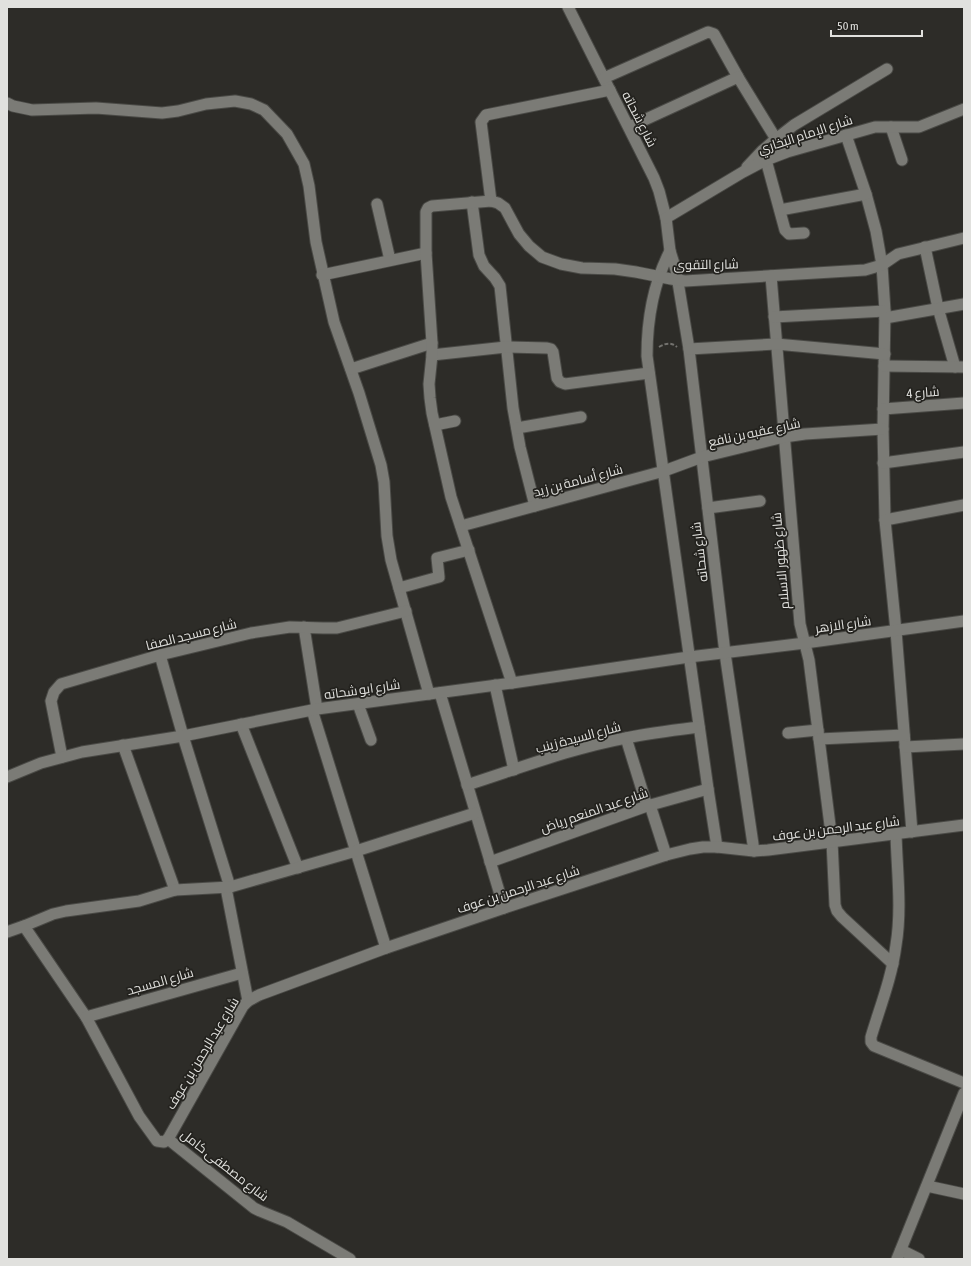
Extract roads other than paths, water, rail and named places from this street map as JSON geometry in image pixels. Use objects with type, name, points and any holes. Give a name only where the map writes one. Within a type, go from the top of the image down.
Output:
[{"type":"street","name":"شارع شحاته","points":[[568,7],[654,178],[666,218],[670,251],[678,280],[689,349],[725,653],[754,851]]},
{"type":"street","points":[[604,78],[711,32],[714,34],[738,77],[776,138]]},
{"type":"street","points":[[742,172],[776,138],[794,125],[887,69]]},
{"type":"street","points":[[629,127],[738,77]]},
{"type":"street","points":[[512,683],[452,497],[430,398],[429,384],[432,343],[426,253],[426,212],[428,208],[432,206],[491,201],[481,122],[486,115],[610,90]]},
{"type":"street","points":[[7,103],[13,106],[32,110],[96,108],[162,113],[178,111],[206,104],[235,101],[250,104],[264,110],[287,134],[304,164],[310,186],[316,242],[322,274],[334,322],[351,368],[381,465],[384,482],[387,536],[391,560],[406,611],[467,785],[504,908]]},
{"type":"street","name":"شارع الإمام البخاري","points":[[666,218],[742,172],[766,160],[805,146],[875,128],[919,127],[964,110]]},
{"type":"street","points":[[891,127],[902,160]]},
{"type":"street","points":[[846,136],[866,194],[876,231],[882,265],[885,315],[883,409],[885,520],[896,631],[912,832]]},
{"type":"street","points":[[766,160],[786,232],[792,234],[804,233]]},
{"type":"street","points":[[780,210],[866,194]]},
{"type":"street","name":"شارع التقوى","points":[[491,201],[498,203],[505,208],[519,234],[529,246],[542,257],[561,264],[582,268],[615,270],[678,280],[865,270],[882,265],[898,254],[964,238]]},
{"type":"street","points":[[472,202],[479,255],[484,266],[500,286],[510,388],[517,428],[536,506]]},
{"type":"street","points":[[377,204],[390,260]]},
{"type":"street","points":[[884,366],[960,367],[938,308],[925,247]]},
{"type":"street","name":"شارع شحاته","points":[[670,251],[659,276],[651,301],[648,319],[647,356],[717,848]]},
{"type":"street","points":[[322,274],[426,253]]},
{"type":"street","name":"شارع ظهور الاسلام","points":[[771,276],[800,624],[809,660],[832,841],[835,905],[837,911],[842,917],[893,964]]},
{"type":"street","points":[[774,317],[885,315],[964,304]]},
{"type":"street","points":[[351,368],[432,343]]},
{"type":"street","points":[[689,349],[776,344],[884,354]]},
{"type":"street","points":[[432,355],[506,347],[547,348],[551,349],[553,352],[557,378],[560,382],[565,384],[649,372]]},
{"type":"street","name":"شارع 4","points":[[883,409],[964,403]]},
{"type":"street","points":[[517,428],[581,417]]},
{"type":"street","points":[[435,425],[455,421]]},
{"type":"street","name":"شارع عقبه بن نافع","points":[[702,457],[784,437],[805,434],[883,429]]},
{"type":"street","points":[[883,463],[964,452]]},
{"type":"street","name":"شارع أسامة بن زيد","points":[[461,526],[664,471],[702,457]]},
{"type":"street","points":[[708,508],[760,501]]},
{"type":"street","points":[[885,520],[964,505]]},
{"type":"street","points":[[399,588],[439,577],[436,558],[469,550]]},
{"type":"street","name":"شارع مسجد الصفا","points":[[62,757],[52,701],[54,692],[61,684],[160,655],[264,630],[304,627],[337,628],[406,611]]},
{"type":"street","name":"شارع الازهر","points":[[725,653],[964,621]]},
{"type":"street","points":[[304,627],[314,710],[386,948]]},
{"type":"street","name":"شارع ابو شحاته","points":[[7,777],[28,768],[62,757],[103,748],[183,736],[314,710],[725,653]]},
{"type":"street","points":[[160,655],[228,887],[248,1001]]},
{"type":"street","points":[[496,685],[514,770]]},
{"type":"street","points":[[358,704],[371,740]]},
{"type":"street","points":[[241,724],[298,868]]},
{"type":"street","name":"شارع السيدة زينب","points":[[467,785],[570,752],[626,738],[699,726]]},
{"type":"street","points":[[788,733],[904,735]]},
{"type":"street","points":[[626,738],[666,855]]},
{"type":"street","points":[[905,747],[964,744]]},
{"type":"street","points":[[123,745],[175,890]]},
{"type":"street","name":"شارع عبد المنعم رياض","points":[[490,862],[648,806],[708,789]]},
{"type":"street","points":[[7,932],[66,910],[139,900],[175,890],[228,887],[356,851],[475,812]]},
{"type":"street","name":"شارع عبد الرحمن بن عوف","points":[[168,1139],[240,1012],[248,1001],[258,995],[386,948],[504,908],[666,855],[690,849],[717,848],[754,851],[768,850],[964,825]]},
{"type":"street","points":[[896,834],[898,927],[893,964],[871,1037],[871,1042],[874,1046],[964,1083]]},
{"type":"street","points":[[24,926],[86,1017],[139,1116],[157,1141],[164,1142],[168,1139]]},
{"type":"street","name":"شارع المسجد","points":[[86,1017],[242,973]]},
{"type":"street","points":[[919,1259],[899,1254],[927,1186],[960,1115],[964,1093]]},
{"type":"street","name":"شارع مصطفى كامل","points":[[168,1139],[254,1208],[287,1222],[350,1259]]},
{"type":"street","points":[[927,1186],[964,1194]]}]
